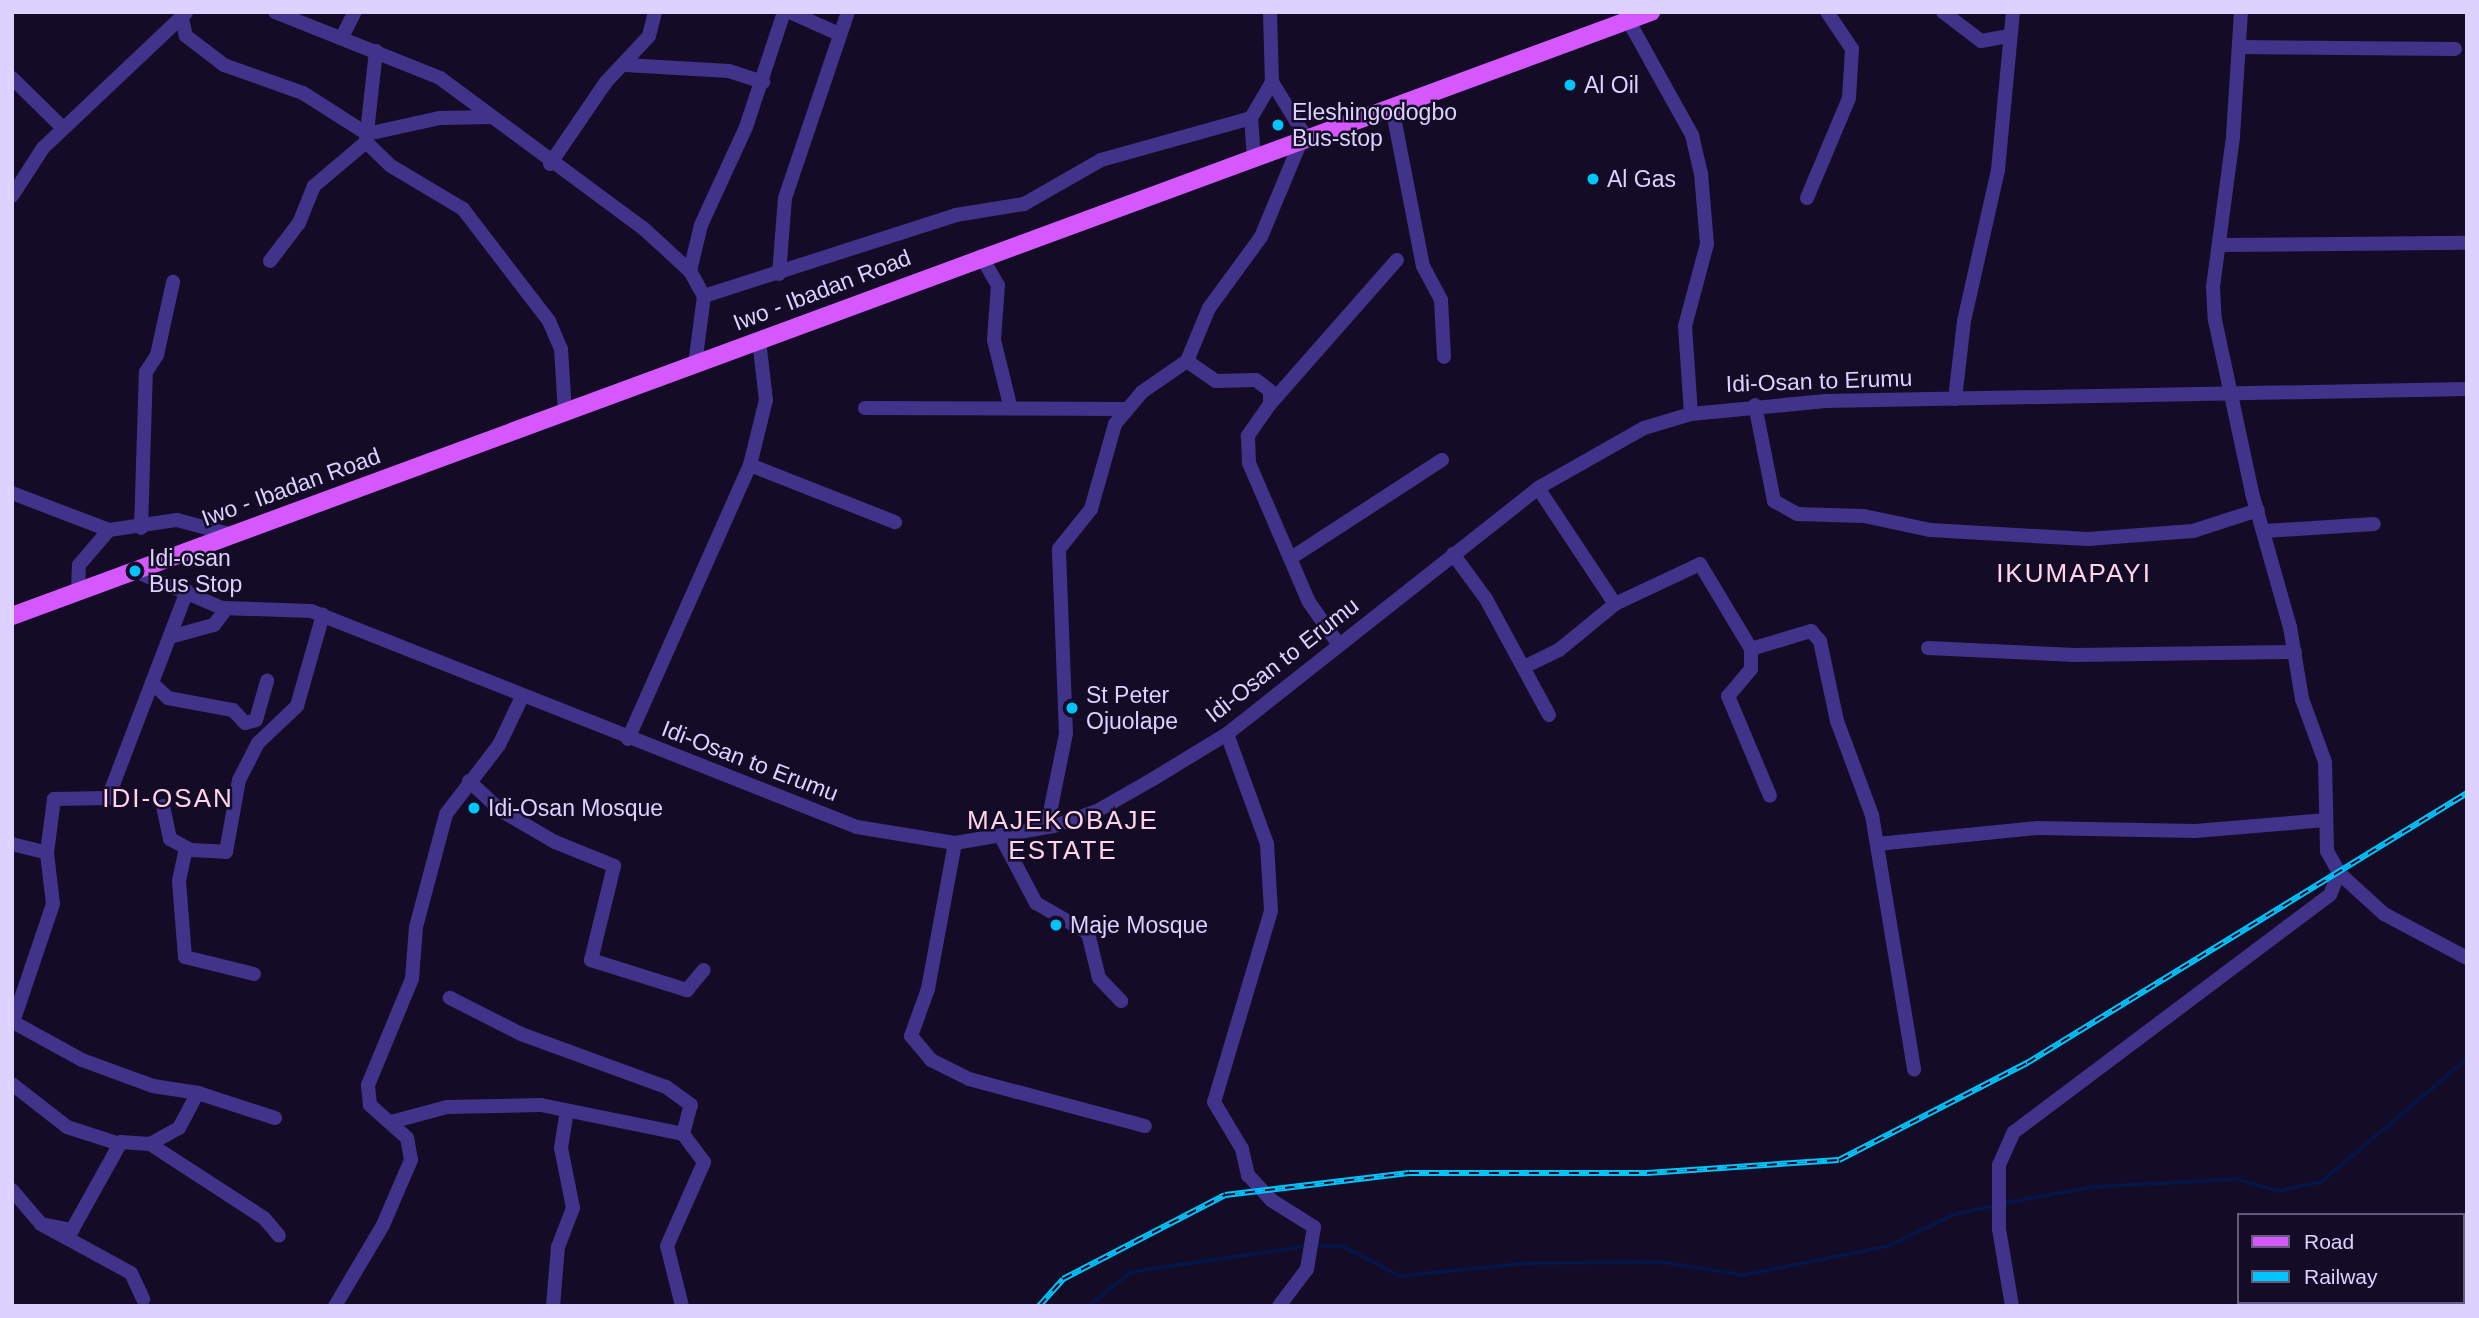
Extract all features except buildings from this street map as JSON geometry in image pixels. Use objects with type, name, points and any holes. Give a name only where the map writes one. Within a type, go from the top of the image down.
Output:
[{"type":"main road","name":"Iwo - Ibadan Road","points":[[12,616],[981,256],[1651,12]]},
{"type":"street","points":[[275,12],[440,78],[550,164],[621,211],[690,271],[704,296],[695,364]]},
{"type":"street","points":[[342,37],[355,12]]},
{"type":"street","points":[[550,164],[649,36],[655,12]]},
{"type":"street","points":[[690,271],[701,225],[763,82],[784,12]]},
{"type":"street","points":[[790,12],[839,34]]},
{"type":"street","points":[[779,274],[785,198],[848,12]]},
{"type":"street","points":[[1047,827],[1066,734],[1056,561],[1091,509],[1124,409],[1187,361],[1209,308],[1261,237],[1304,140],[1272,82],[1270,12]]},
{"type":"street","points":[[1807,198],[1849,97],[1852,49],[1827,12]]},
{"type":"street","points":[[1943,12],[1981,41],[2010,36]]},
{"type":"street","points":[[1955,399],[1964,321],[1998,170],[2013,12]]},
{"type":"street","points":[[2241,12],[2240,47],[2219,246],[2215,320],[2258,510],[2295,652],[2302,699],[2325,762],[2327,851],[2339,873],[2384,914],[2467,958]]},
{"type":"street","points":[[12,196],[29,165],[63,128],[184,16]]},
{"type":"street","points":[[184,16],[186,36]]},
{"type":"street","points":[[1628,20],[1692,135],[1701,173],[1707,244],[1685,326],[1691,414]]},
{"type":"street","points":[[166,32],[186,36],[224,65],[303,93],[367,138],[391,166],[463,209],[549,321],[561,349],[565,412]]},
{"type":"street","points":[[2240,47],[2455,49]]},
{"type":"street","points":[[367,138],[376,51]]},
{"type":"street","points":[[625,65],[659,71],[719,69],[757,76],[763,82]]},
{"type":"street","points":[[12,78],[63,128]]},
{"type":"street","points":[[1254,158],[1251,118],[1272,82]]},
{"type":"street","points":[[1392,107],[1423,266],[1441,300],[1444,357]]},
{"type":"street","points":[[270,261],[299,223],[314,186],[367,138],[440,118],[491,117]]},
{"type":"street","points":[[704,296],[956,215],[1024,204],[1101,160],[1251,118]]},
{"type":"street","points":[[2219,246],[2467,243]]},
{"type":"street","points":[[981,256],[998,285],[994,340],[1010,405]]},
{"type":"street","points":[[1339,645],[1309,601],[1269,516],[1246,447],[1270,404],[1397,260]]},
{"type":"street","points":[[141,528],[146,372],[157,355],[173,282]]},
{"type":"street","points":[[628,739],[750,464],[766,400],[760,340]]},
{"type":"street","points":[[1187,361],[1216,381],[1262,382],[1270,404]]},
{"type":"street","name":"Idi-Osan to Erumu","points":[[135,571],[227,608],[283,606],[323,615],[628,739],[857,827],[955,843],[1047,827],[1097,811],[1227,734],[1538,488],[1643,428],[1691,414],[1755,405],[2467,389]]},
{"type":"street","points":[[865,408],[1010,405],[1124,409]]},
{"type":"street","points":[[1755,405],[1774,501],[1797,514],[1864,516],[1930,530],[2088,539],[2193,531],[2258,510]]},
{"type":"street","points":[[1291,558],[1442,460]]},
{"type":"street","points":[[750,464],[895,522]]},
{"type":"street","points":[[1538,488],[1615,604]]},
{"type":"street","points":[[12,493],[110,530],[141,528],[177,520],[233,535]]},
{"type":"street","points":[[2265,531],[2374,524]]},
{"type":"street","points":[[78,592],[79,565],[110,530]]},
{"type":"street","points":[[1453,554],[1524,667],[1549,715]]},
{"type":"street","points":[[1524,667],[1559,650],[1615,604],[1700,564],[1751,649],[1751,669],[1728,696],[1770,796]]},
{"type":"street","points":[[187,591],[108,798],[54,799],[47,853],[53,904],[12,1023],[82,1060],[153,1086],[198,1093],[275,1118]]},
{"type":"street","points":[[170,637],[214,625],[227,608]]},
{"type":"street","points":[[163,806],[170,839],[186,848],[226,852],[239,780],[258,743],[297,706],[323,615]]},
{"type":"street","points":[[1751,649],[1816,632],[1877,845],[1914,1070]]},
{"type":"street","points":[[1928,648],[2075,655],[2295,652]]},
{"type":"street","points":[[152,683],[168,698],[233,710],[245,723],[256,720],[267,681]]},
{"type":"street","points":[[335,1306],[383,1225],[411,1160],[407,1138],[370,1105],[368,1085],[412,979],[416,927],[446,814],[499,745],[523,695]]},
{"type":"street","points":[[1227,734],[1267,844],[1272,888],[1252,983],[1214,1102],[1242,1149],[1248,1175],[1271,1200],[1314,1227],[1307,1269],[1279,1306]]},
{"type":"street","points":[[469,781],[500,810],[555,842],[614,866],[591,960],[687,990],[704,970]]},
{"type":"street","points":[[1877,845],[2038,828],[2195,831],[2325,820]]},
{"type":"street","points":[[1001,837],[1036,903],[1088,933],[1099,978],[1121,1001]]},
{"type":"street","points":[[955,843],[928,989],[911,1036],[931,1060],[969,1079],[1145,1126]]},
{"type":"street","points":[[12,844],[47,853]]},
{"type":"street","points":[[186,848],[179,881],[185,957],[254,974]]},
{"type":"street","points":[[2012,1306],[1999,1229],[2000,1165],[2014,1132],[2330,895],[2339,873]]},
{"type":"street","points":[[450,998],[521,1034],[666,1087],[691,1105],[683,1134]]},
{"type":"street","points":[[12,1084],[67,1127],[120,1144],[150,1144],[179,1128],[198,1093]]},
{"type":"street","points":[[391,1122],[447,1107],[567,1111],[683,1134],[704,1162],[667,1246],[682,1306]]},
{"type":"street","points":[[553,1306],[558,1247],[573,1208],[561,1147],[567,1111]]},
{"type":"street","points":[[41,1224],[72,1230],[120,1144]]},
{"type":"street","points":[[150,1144],[264,1218],[279,1236]]},
{"type":"street","points":[[12,1190],[41,1224],[131,1273],[143,1299]]},
{"type":"waterway","points":[[2004,1203],[2093,1187],[2237,1179],[2278,1191],[2321,1182],[2467,1059]]},
{"type":"waterway","points":[[1314,1246],[1343,1246],[1400,1276],[1527,1263],[1663,1262],[1743,1275],[1888,1246],[1953,1215],[1997,1205]]},
{"type":"waterway","points":[[1088,1306],[1131,1272],[1307,1246]]},
{"type":"railway","points":[[1039,1306],[1063,1279],[1225,1195],[1409,1173],[1647,1173],[1839,1160],[2027,1063],[2467,793]]},
{"type":"place","name":"Al Oil","points":[[1570,85]]},
{"type":"place","name":"Eleshingodogbo Bus-stop","points":[[1278,125]]},
{"type":"place","name":"Al Gas","points":[[1593,179]]},
{"type":"place","name":"Idi-osan Bus Stop","points":[[135,571]]},
{"type":"place","name":"St Peter Ojuolape","points":[[1072,708]]},
{"type":"place","name":"Idi-Osan Mosque","points":[[474,808]]},
{"type":"place","name":"Maje Mosque","points":[[1056,925]]},
{"type":"district","name":"IKUMAPAYI","points":[[2074,574]]},
{"type":"district","name":"IDI-OSAN","points":[[168,799]]},
{"type":"district","name":"MAJEKOBAJE ESTATE","points":[[1063,836]]}]
